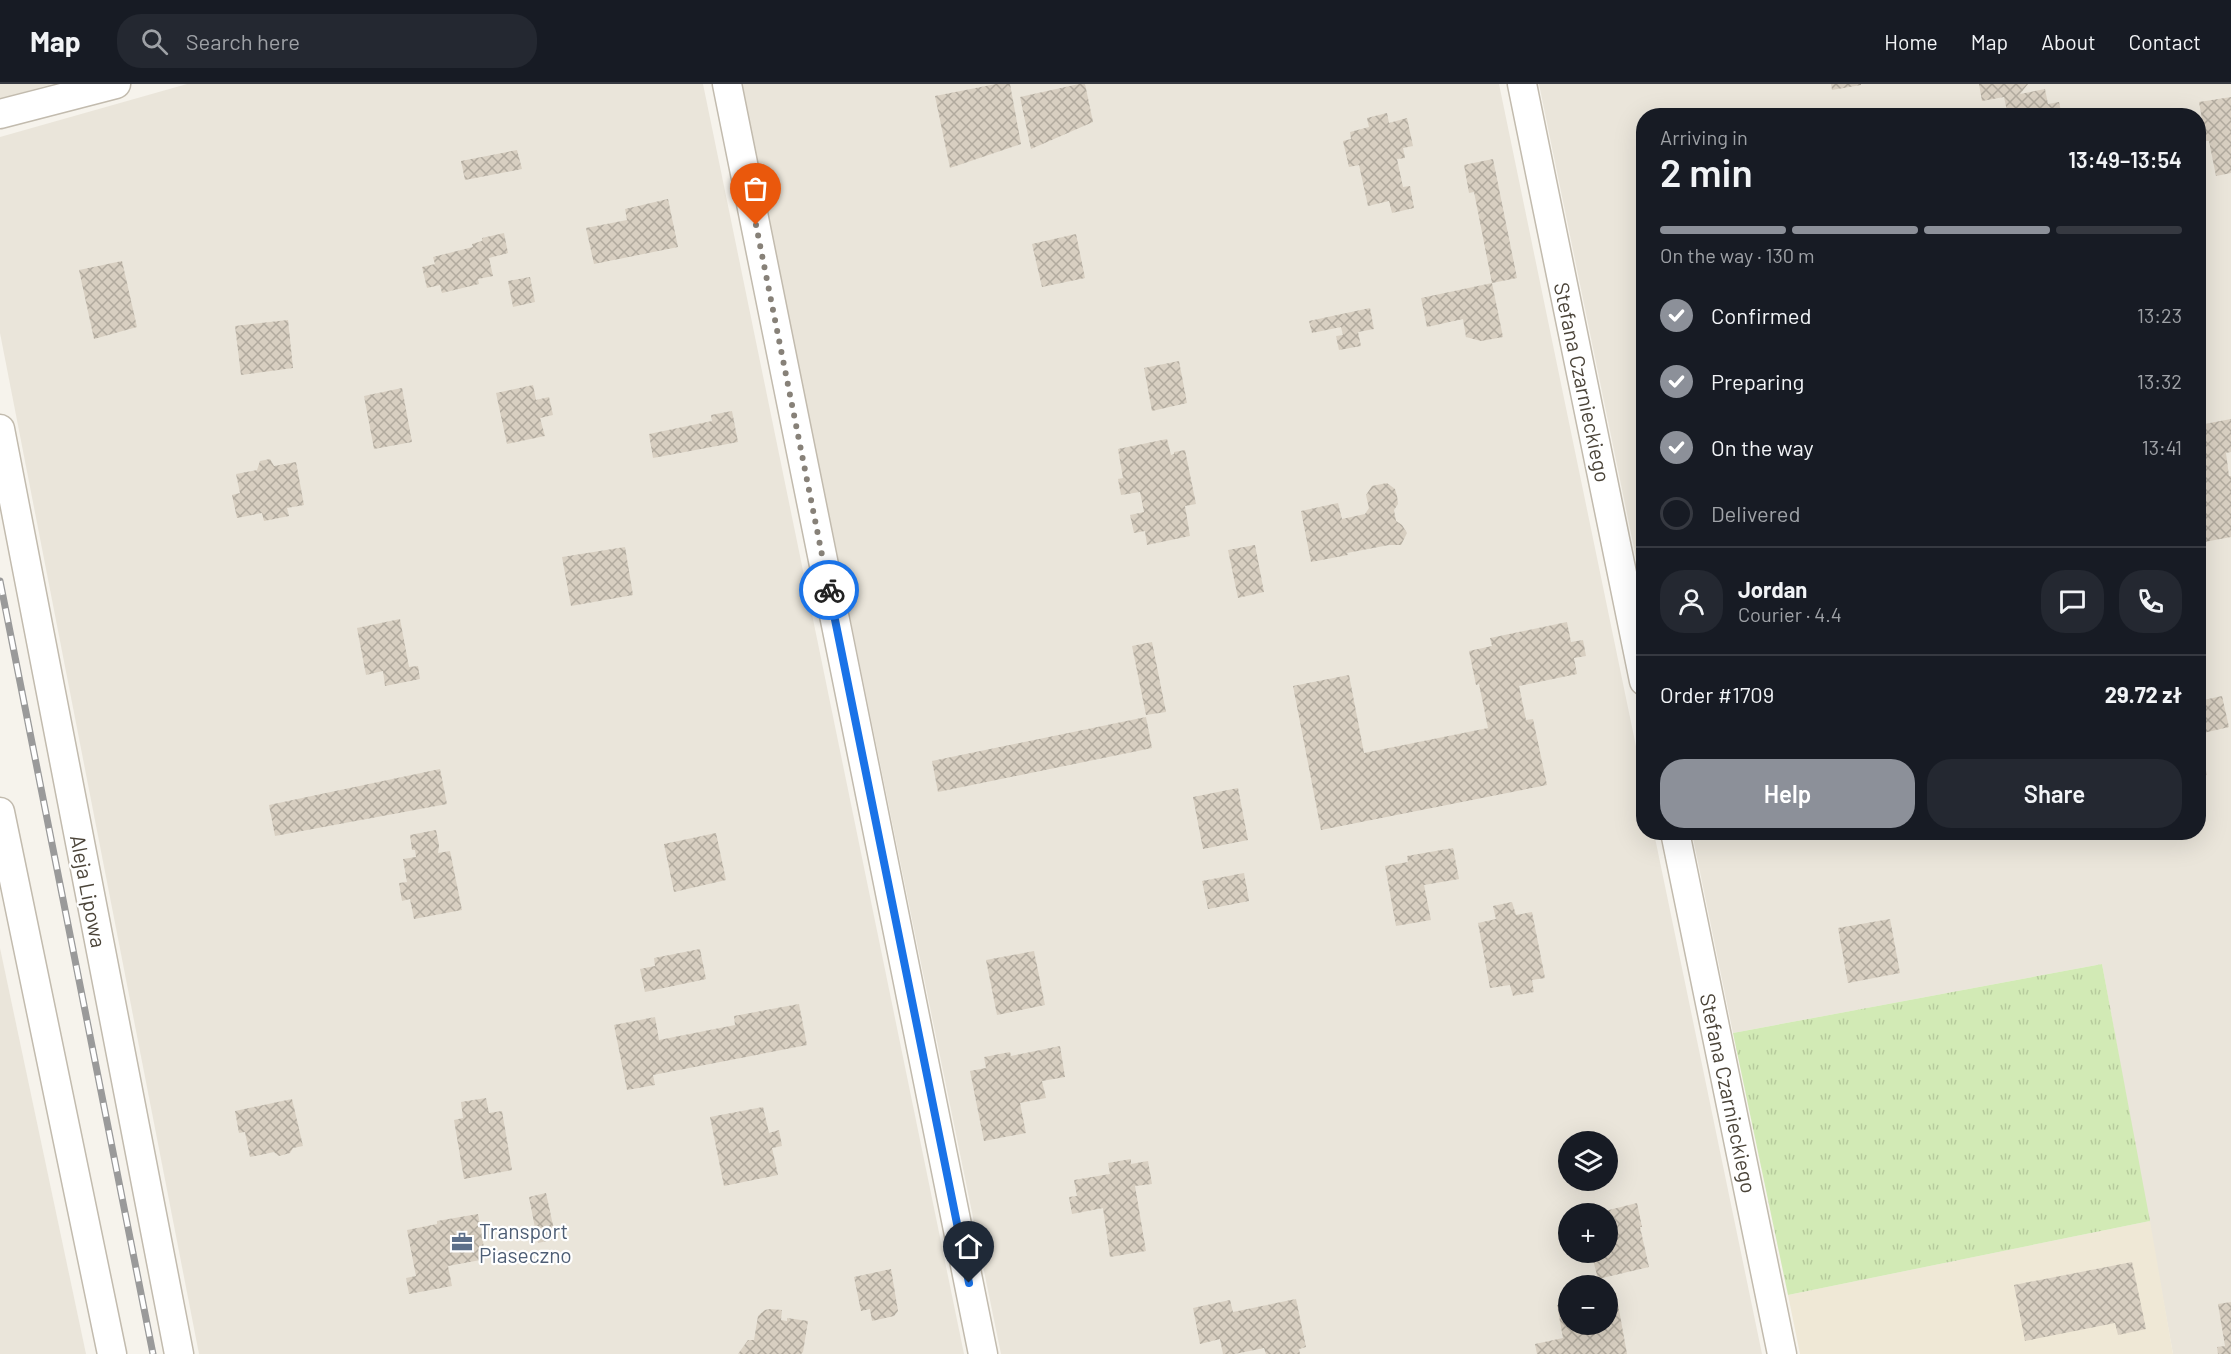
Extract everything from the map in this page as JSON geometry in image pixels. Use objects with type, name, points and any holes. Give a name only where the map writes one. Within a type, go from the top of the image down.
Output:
[{"type":"street","points":[[0,114],[116,84]]},
{"type":"street","points":[[727,84],[983,1354]]},
{"type":"street","name":"Stefana Czarnieckiego","points":[[1522,84],[1636,642]]},
{"type":"street","name":"Aleja Lipowa","points":[[0,429],[179,1354]]},
{"type":"street","points":[[0,812],[112,1354]]},
{"type":"street","name":"Stefana Czarnieckiego","points":[[1677,840],[1782,1354]]},
{"type":"shaded area","points":[[0,84],[52,84],[0,99]]},
{"type":"shaded area","points":[[187,84],[703,84],[964,1354],[199,1354],[0,333],[0,137]]},
{"type":"shaded area","points":[[741,84],[1499,84],[1636,746],[1636,840],[1655,840],[1762,1354],[1001,1354]]},
{"type":"shaded area","points":[[1539,84],[2231,84],[2231,1354],[2173,1354],[2102,964],[1733,1033],[1693,840],[2206,840],[2206,108],[1636,108],[1636,558]]},
{"type":"shaded area","points":[[0,948],[86,1354],[0,1354]]},
{"type":"shaded area","points":[[2150,1221],[2173,1354],[1800,1354],[1788,1295]]},
{"type":"green space","points":[[2102,964],[2150,1221],[1788,1295],[1733,1033]]},
{"type":"building","points":[[996,84],[1010,84],[1021,144],[950,168],[935,96]]},
{"type":"building","points":[[1085,84],[1093,122],[1031,149],[1020,97]]},
{"type":"building","points":[[1831,84],[1861,84],[1861,85],[1832,90]]},
{"type":"building","points":[[1979,84],[2028,84],[2020,94],[2045,89],[2048,104],[2059,102],[2060,108],[2006,108],[2004,97],[1982,101]]},
{"type":"building","points":[[2231,97],[2231,173],[2216,176],[2209,141],[2206,141],[2206,108],[2200,108],[2199,102]]},
{"type":"building","points":[[1387,113],[1389,123],[1407,118],[1413,146],[1403,148],[1405,158],[1397,159],[1403,187],[1410,186],[1414,208],[1392,213],[1389,201],[1368,206],[1359,165],[1349,167],[1343,141],[1351,139],[1350,132],[1369,127],[1367,118]]},
{"type":"building","points":[[517,150],[522,169],[465,180],[461,161]]},
{"type":"building","points":[[1493,159],[1517,278],[1492,283],[1474,192],[1469,193],[1464,165]]},
{"type":"building","points":[[668,199],[678,247],[594,264],[586,228],[627,220],[625,209]]},
{"type":"building","points":[[504,233],[508,253],[489,258],[493,276],[478,279],[479,284],[442,293],[440,285],[427,288],[422,267],[435,264],[433,257],[473,247],[472,244],[482,241],[482,238]]},
{"type":"building","points":[[1076,234],[1085,278],[1042,287],[1032,244]]},
{"type":"building","points":[[122,261],[137,327],[94,339],[79,270]]},
{"type":"building","points":[[530,277],[535,302],[513,307],[508,281]]},
{"type":"building","points":[[1492,283],[1503,337],[1481,341],[1466,337],[1463,319],[1427,327],[1421,298]]},
{"type":"building","points":[[1370,308],[1374,329],[1358,332],[1361,346],[1339,350],[1336,336],[1343,335],[1341,327],[1312,333],[1309,321]]},
{"type":"building","points":[[288,320],[293,368],[241,375],[235,326]]},
{"type":"building","points":[[1179,361],[1187,403],[1152,411],[1144,368]]},
{"type":"building","points":[[533,385],[536,400],[549,397],[553,415],[540,418],[545,436],[507,444],[496,393]]},
{"type":"building","points":[[402,388],[412,442],[374,449],[364,396]]},
{"type":"building","points":[[732,411],[738,442],[653,458],[649,434],[712,421],[711,415]]},
{"type":"building","points":[[2231,419],[2231,452],[2226,453],[2229,476],[2231,476],[2231,537],[2206,542],[2206,424]]},
{"type":"building","points":[[1167,439],[1171,455],[1174,452],[1185,450],[1196,504],[1185,506],[1190,536],[1147,545],[1145,531],[1134,533],[1130,515],[1144,512],[1140,492],[1121,495],[1118,479],[1123,478],[1118,449]]},
{"type":"building","points":[[270,459],[274,466],[296,462],[304,505],[287,508],[289,516],[264,521],[262,513],[237,518],[232,495],[240,493],[236,474],[257,470],[260,461]]},
{"type":"building","points":[[1387,483],[1395,489],[1397,496],[1398,504],[1394,510],[1396,521],[1407,533],[1401,545],[1389,545],[1311,562],[1301,511],[1338,503],[1342,519],[1365,514],[1369,508],[1366,495],[1372,486]]},
{"type":"building","points":[[1255,545],[1264,592],[1238,598],[1228,550]]},
{"type":"building","points":[[625,547],[633,595],[571,606],[562,557]]},
{"type":"building","points":[[400,619],[409,667],[418,666],[420,679],[385,686],[383,671],[366,675],[357,628]]},
{"type":"building","points":[[1567,622],[1571,642],[1583,640],[1586,656],[1574,658],[1577,674],[1519,686],[1526,720],[1533,719],[1547,785],[1321,830],[1293,686],[1349,675],[1364,753],[1488,728],[1479,684],[1476,685],[1469,651],[1492,646],[1490,638]]},
{"type":"building","points":[[1152,642],[1166,712],[1146,715],[1132,646]]},
{"type":"building","points":[[2222,696],[2229,727],[2206,732],[2206,699]]},
{"type":"building","points":[[1146,717],[1152,748],[938,792],[932,761]]},
{"type":"building","points":[[440,769],[447,804],[275,836],[269,805]]},
{"type":"building","points":[[1238,788],[1248,840],[1203,849],[1193,797]]},
{"type":"building","points":[[436,830],[438,853],[450,851],[462,910],[414,919],[410,899],[402,901],[399,883],[407,882],[403,859],[416,857],[415,850],[412,850],[410,835]]},
{"type":"building","points":[[716,833],[726,880],[674,892],[664,844]]},
{"type":"building","points":[[1453,848],[1459,879],[1424,885],[1431,920],[1396,926],[1385,866],[1408,862],[1407,856]]},
{"type":"building","points":[[1244,873],[1249,901],[1208,909],[1202,881]]},
{"type":"building","points":[[1512,902],[1516,915],[1532,912],[1545,978],[1532,980],[1534,992],[1513,996],[1510,985],[1490,988],[1478,923],[1496,919],[1493,906]]},
{"type":"building","points":[[1890,919],[1900,973],[1848,983],[1838,928]]},
{"type":"building","points":[[700,949],[706,979],[645,992],[640,969],[655,966],[654,958]]},
{"type":"building","points":[[1034,951],[1045,1005],[997,1015],[986,960]]},
{"type":"building","points":[[799,1004],[807,1045],[653,1075],[655,1085],[627,1090],[614,1025],[655,1017],[659,1040],[735,1025],[734,1016]]},
{"type":"building","points":[[1060,1046],[1065,1077],[1042,1081],[1046,1098],[1020,1103],[1026,1133],[984,1141],[970,1071],[986,1068],[984,1057],[1010,1052],[1011,1056]]},
{"type":"building","points":[[486,1098],[489,1113],[502,1111],[512,1170],[464,1179],[454,1120],[463,1118],[461,1102]]},
{"type":"building","points":[[292,1099],[303,1146],[293,1148],[290,1153],[279,1156],[274,1152],[250,1157],[245,1132],[239,1133],[235,1111]]},
{"type":"building","points":[[763,1107],[769,1133],[779,1130],[782,1146],[772,1148],[778,1175],[724,1186],[710,1117]]},
{"type":"building","points":[[1131,1159],[1131,1164],[1148,1161],[1152,1184],[1135,1186],[1146,1251],[1110,1257],[1103,1208],[1072,1214],[1069,1197],[1077,1196],[1074,1180],[1110,1174],[1108,1163]]},
{"type":"building","points":[[546,1193],[556,1239],[538,1243],[529,1197]]},
{"type":"building","points":[[1637,1203],[1649,1267],[1615,1275],[1597,1275],[1594,1263],[1618,1263],[1618,1208]]},
{"type":"building","points":[[478,1214],[486,1259],[448,1266],[452,1286],[409,1294],[406,1278],[416,1276],[407,1230],[437,1224],[437,1221]]},
{"type":"building","points":[[2132,1262],[2146,1329],[2118,1335],[2115,1323],[2025,1341],[2014,1285]]},
{"type":"building","points":[[891,1269],[898,1311],[894,1316],[872,1321],[870,1309],[861,1311],[854,1277]]},
{"type":"building","points":[[1296,1299],[1306,1347],[1299,1349],[1300,1354],[1266,1354],[1264,1348],[1223,1354],[1220,1339],[1200,1344],[1193,1308],[1230,1300],[1233,1312]]},
{"type":"building","points":[[2231,1302],[2231,1354],[2218,1354],[2217,1347],[2225,1346],[2218,1304]]},
{"type":"building","points":[[1618,1304],[1627,1354],[1537,1354],[1535,1344],[1563,1338],[1562,1335],[1618,1335]]},
{"type":"building","points":[[770,1309],[782,1310],[781,1320],[787,1321],[787,1318],[808,1321],[803,1352],[801,1354],[738,1354],[748,1340],[754,1340],[758,1316]]},
{"type":"railway","points":[[0,581],[153,1354]]},
{"type":"way so far","points":[[756,225],[829,590]]},
{"type":"place","name":"Transport Piaseczno","points":[[462,1242]]},
{"type":"route","points":[[829,590],[969,1283]]}]
